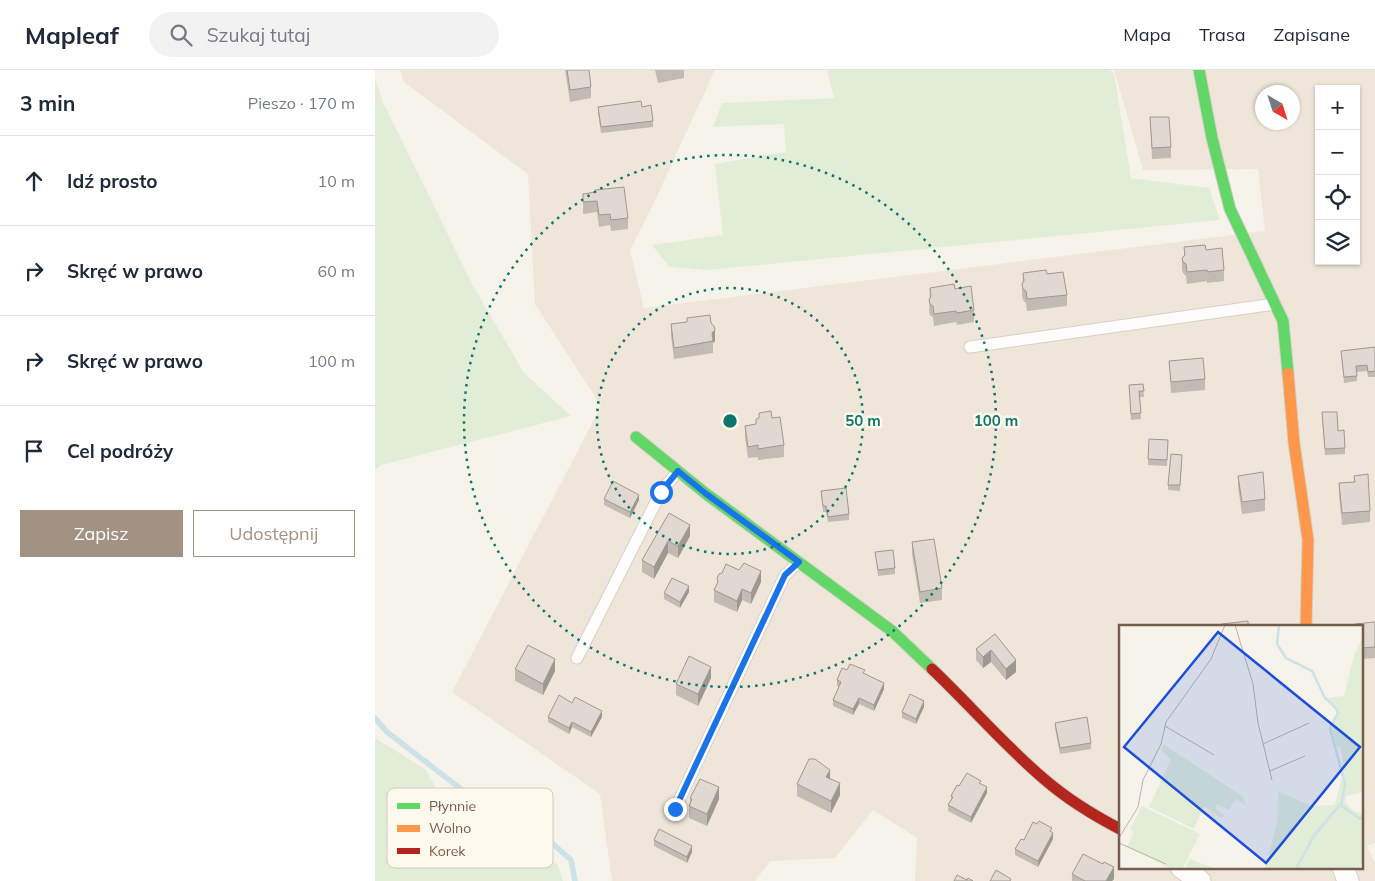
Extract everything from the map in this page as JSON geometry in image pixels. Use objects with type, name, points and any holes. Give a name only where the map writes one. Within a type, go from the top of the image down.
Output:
[{"type":"street","points":[[1199,70],[1212,138],[1230,209],[1283,321],[1294,443],[1308,540],[1306,625]]},
{"type":"street","points":[[636,437],[705,493],[892,631],[1045,780],[1119,829]]},
{"type":"street","points":[[1182,868],[1200,881]]},
{"type":"street","points":[[1343,868],[1349,881]]},
{"type":"lane","points":[[970,347],[1275,304]]},
{"type":"lane","points":[[577,658],[661,492],[678,471]]},
{"type":"lane","points":[[675,809],[785,575],[799,562]]},
{"type":"shaded area","points":[[400,70],[715,70],[652,207],[630,250],[644,308],[1265,231],[1258,169],[1143,170],[1114,70],[1375,70],[1375,843],[1367,846],[1375,864],[1375,881],[915,881],[917,838],[873,810],[835,858],[770,861],[755,881],[612,881],[600,794],[452,692],[601,406],[535,304],[528,174],[404,82]]},
{"type":"green space","points":[[827,70],[1108,70],[1114,73],[1131,178],[1209,188],[1220,220],[707,270],[669,267],[652,245],[723,235],[715,164],[786,152],[784,124],[713,127],[722,103],[834,98]]},
{"type":"green space","points":[[375,79],[383,102],[472,284],[524,373],[571,416],[381,465],[375,470]]},
{"type":"green space","points":[[375,738],[425,769],[436,788],[387,788],[387,868],[553,868],[553,861],[558,865],[563,881],[375,881]]},
{"type":"building","points":[[567,70],[589,70],[591,87],[570,90]]},
{"type":"building","points":[[641,101],[642,107],[651,105],[653,121],[601,127],[598,107]]},
{"type":"building","points":[[1150,117],[1169,117],[1171,147],[1152,148]]},
{"type":"building","points":[[624,187],[628,218],[611,220],[610,214],[599,215],[597,201],[583,202],[583,194],[596,192],[595,190]]},
{"type":"building","points":[[1205,245],[1206,250],[1222,248],[1224,270],[1187,272],[1186,264],[1182,258],[1185,255],[1184,247]]},
{"type":"building","points":[[1046,270],[1047,274],[1063,272],[1067,295],[1027,299],[1026,291],[1023,289],[1022,284],[1024,281],[1023,273]]},
{"type":"building","points":[[954,284],[955,289],[971,286],[974,310],[934,314],[933,306],[929,300],[931,296],[930,288]]},
{"type":"building","points":[[710,315],[711,323],[715,330],[712,333],[713,341],[674,348],[671,324],[687,322],[687,318]]},
{"type":"building","points":[[1375,347],[1375,371],[1368,372],[1367,365],[1356,366],[1357,376],[1344,377],[1341,351]]},
{"type":"building","points":[[1203,358],[1205,379],[1171,382],[1169,361]]},
{"type":"building","points":[[1143,384],[1144,391],[1139,391],[1141,413],[1131,414],[1129,385]]},
{"type":"building","points":[[771,411],[772,418],[780,417],[784,445],[758,449],[758,445],[748,447],[745,426],[756,424],[759,413]]},
{"type":"building","points":[[1322,412],[1337,412],[1338,431],[1344,430],[1345,448],[1325,449]]},
{"type":"building","points":[[1149,439],[1168,440],[1167,460],[1148,459]]},
{"type":"building","points":[[1171,454],[1182,455],[1180,485],[1168,485]]},
{"type":"building","points":[[1263,472],[1265,499],[1242,502],[1238,476]]},
{"type":"building","points":[[1368,474],[1370,511],[1342,513],[1339,483],[1355,482],[1354,476]]},
{"type":"building","points":[[613,481],[639,495],[630,512],[604,499]]},
{"type":"building","points":[[846,488],[849,514],[828,517],[826,506],[823,506],[821,491]]},
{"type":"building","points":[[669,513],[690,525],[678,546],[668,541],[654,567],[642,560]]},
{"type":"building","points":[[934,539],[942,588],[920,592],[912,542]]},
{"type":"building","points":[[893,550],[895,568],[878,570],[875,552]]},
{"type":"building","points":[[744,563],[761,571],[751,593],[742,589],[737,601],[714,590],[718,582],[717,578],[722,573],[726,564],[739,570]]},
{"type":"building","points":[[672,578],[689,586],[680,602],[664,593]]},
{"type":"building","points":[[1248,621],[1248,625],[1222,624]]},
{"type":"building","points":[[1375,622],[1375,647],[1363,648],[1363,625],[1355,624]]},
{"type":"building","points":[[995,634],[1016,660],[1006,669],[991,650],[983,657],[976,649]]},
{"type":"building","points":[[528,645],[555,659],[543,684],[515,669]]},
{"type":"building","points":[[689,656],[711,667],[698,694],[676,684]]},
{"type":"building","points":[[850,664],[865,670],[863,673],[884,683],[874,705],[859,698],[853,709],[833,700],[841,682],[837,680],[842,668],[847,670]]},
{"type":"building","points":[[910,694],[924,701],[916,719],[902,712]]},
{"type":"building","points":[[559,695],[572,703],[575,697],[602,711],[591,732],[572,722],[569,728],[548,717]]},
{"type":"building","points":[[1087,717],[1091,743],[1060,748],[1055,723]]},
{"type":"building","points":[[809,759],[815,759],[830,770],[826,777],[840,783],[831,801],[797,784]]},
{"type":"building","points":[[967,773],[987,787],[971,817],[948,805],[957,785],[959,786]]},
{"type":"building","points":[[700,779],[719,787],[707,814],[689,806],[692,799],[690,798]]},
{"type":"building","points":[[1039,821],[1052,828],[1050,831],[1053,833],[1038,861],[1015,849],[1021,839],[1024,840],[1033,822],[1037,824]]},
{"type":"building","points":[[659,829],[692,846],[687,857],[654,840]]},
{"type":"building","points":[[1083,854],[1114,867],[1106,881],[1085,881],[1072,874]]},
{"type":"building","points":[[996,870],[1011,879],[1010,881],[990,881]]},
{"type":"building","points":[[957,875],[967,880],[968,878],[973,881],[954,881]]},
{"type":"waterway","points":[[375,718],[387,732],[460,788]]},
{"type":"waterway","points":[[553,844],[571,860],[575,881]]},
{"type":"traffic: fast","points":[[1199,70],[1212,138],[1230,209],[1283,321],[1288,373]]},
{"type":"traffic: fast","points":[[636,437],[705,493],[892,631],[932,669]]},
{"type":"traffic: slow","points":[[1288,373],[1294,443],[1308,540],[1306,625]]},
{"type":"traffic: jam","points":[[932,669],[1015,753],[1044,779],[1080,806],[1119,828]]},
{"type":"route","points":[[661,492],[678,471],[799,562],[785,575],[675,809]]}]
